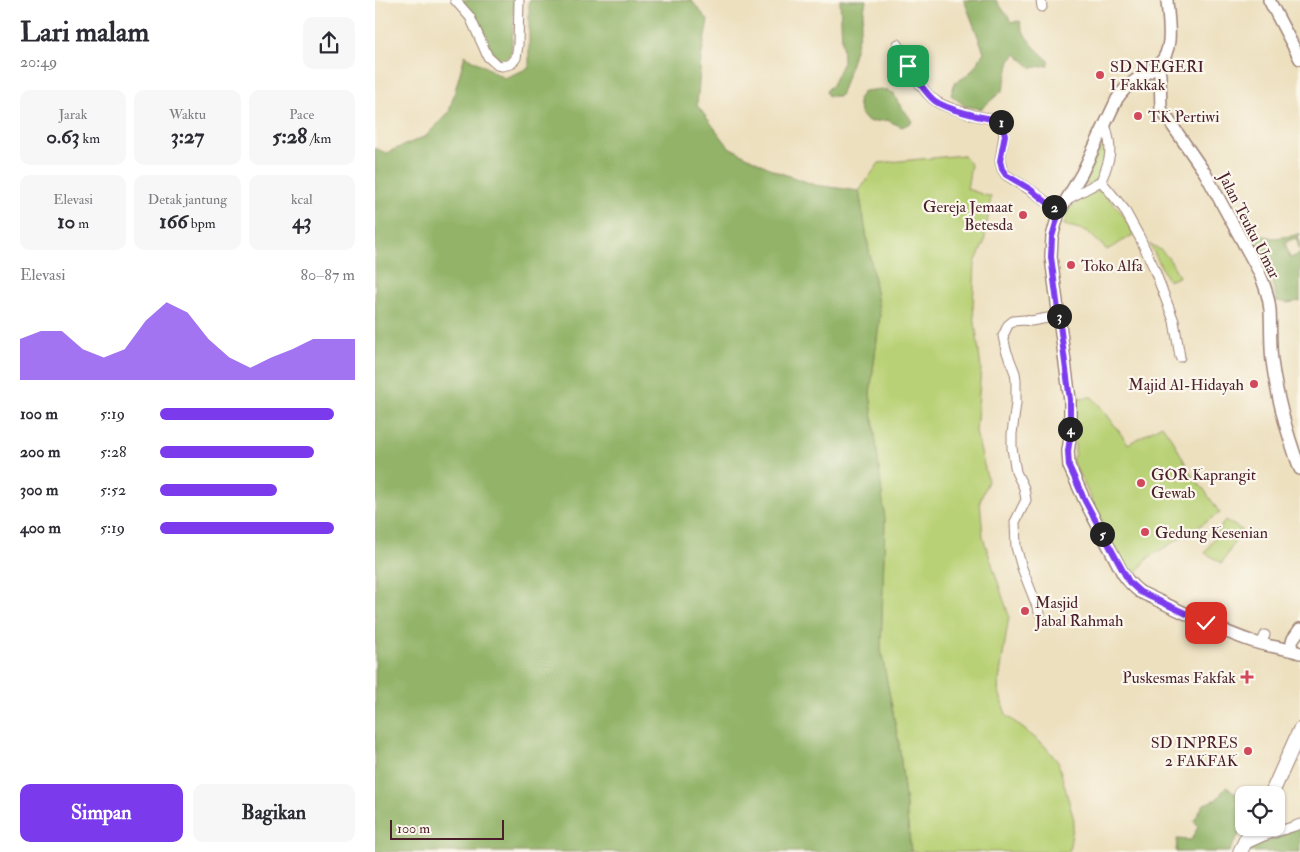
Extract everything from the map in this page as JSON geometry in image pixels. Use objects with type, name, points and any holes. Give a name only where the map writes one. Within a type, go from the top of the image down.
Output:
[{"type":"main road","points":[[1167,0],[1169,31],[1167,51],[1158,65],[1132,82],[1117,100],[1082,173],[1059,212],[1052,237],[1051,257],[1070,400],[1069,466],[1123,574],[1140,592],[1246,640],[1263,639],[1295,651]]},
{"type":"main road","points":[[1269,0],[1300,59]]},
{"type":"main road","name":"Jalan Teuku Umar","points":[[1158,65],[1161,109],[1205,173],[1265,285],[1270,309],[1271,351],[1277,391],[1300,469]]},
{"type":"main road","points":[[1295,651],[1293,639],[1300,629]]},
{"type":"main road","points":[[1275,786],[1300,730]]},
{"type":"main road","points":[[1241,849],[1248,836]]},
{"type":"street","points":[[455,0],[470,17],[488,57],[501,66],[511,64],[517,58],[519,0]]},
{"type":"street","points":[[898,44],[908,66],[930,96],[937,102],[959,111],[997,120],[1002,124],[1005,135],[1000,161],[1004,172],[1059,212]]},
{"type":"street","points":[[1066,200],[1101,181],[1111,154],[1111,142],[1105,124]]},
{"type":"street","points":[[1101,181],[1124,209],[1153,266],[1174,321],[1180,357]]},
{"type":"street","points":[[1041,614],[1016,548],[1015,522],[1026,500],[1024,488],[1016,472],[1012,448],[1016,403],[1015,373],[1003,336],[1008,325],[1013,320],[1031,321],[1059,316]]},
{"type":"street","points":[[1241,849],[1264,836],[1300,824]]},
{"type":"green space","points":[[461,0],[514,0],[511,53],[506,59],[496,58],[491,51],[484,31]]},
{"type":"green space","points":[[529,0],[691,0],[708,20],[701,59],[697,105],[729,147],[775,171],[815,185],[859,191],[880,316],[870,393],[885,520],[881,650],[899,744],[911,852],[375,852],[375,148],[386,153],[426,136],[449,112],[465,55],[504,78],[529,68]]},
{"type":"green space","points":[[840,0],[866,0],[855,48],[840,96],[828,96],[826,91],[832,85],[843,62]]},
{"type":"green space","points":[[964,0],[996,0],[1012,22],[1020,21],[1027,38],[1049,61],[1048,65],[1032,68],[1016,54],[1010,61],[1003,90],[981,109],[965,106],[951,95],[955,82],[969,74],[984,52]]},
{"type":"green space","points":[[882,89],[894,93],[897,101],[912,122],[902,127],[887,120],[867,121],[860,113],[858,99],[864,91]]},
{"type":"green space","points":[[1106,139],[1105,163],[1101,176],[1094,182],[1079,188]]},
{"type":"green space","points":[[963,155],[971,165],[967,189],[991,197],[984,243],[975,263],[973,307],[981,368],[976,432],[988,481],[980,501],[983,537],[1009,616],[998,688],[1006,715],[1044,745],[1058,762],[1074,820],[1069,852],[911,852],[899,744],[881,650],[885,520],[870,393],[880,316],[859,191],[879,163]]},
{"type":"green space","points":[[1099,190],[1119,210],[1133,235],[1107,250],[1087,231],[1064,225],[1068,210],[1083,197]]},
{"type":"green space","points":[[1300,233],[1297,237],[1300,251],[1296,238],[1285,242],[1290,258],[1300,254],[1300,301],[1287,303],[1277,301],[1270,276],[1250,239],[1265,236],[1273,238],[1292,236]]},
{"type":"green space","points":[[1150,244],[1168,258],[1179,277],[1168,281]]},
{"type":"green space","name":"GOR Kaprangit Gewab","points":[[1092,397],[1128,444],[1162,425],[1174,442],[1193,478],[1203,488],[1220,513],[1148,558],[1131,579],[1072,460],[1075,454],[1077,398]]},
{"type":"green space","points":[[1225,520],[1242,530],[1222,563],[1205,553]]},
{"type":"green space","points":[[1226,787],[1235,792],[1235,836],[1238,836],[1229,852],[1176,852],[1177,839],[1191,840],[1198,827],[1194,821],[1204,804],[1217,799]]},
{"type":"green space","points":[[1300,825],[1300,852],[1246,852],[1247,848],[1285,836],[1285,834]]},
{"type":"place","name":"SD NEGERI I Fakkak","points":[[1100,75]]},
{"type":"place","name":"TK Pertiwi","points":[[1138,116]]},
{"type":"place","name":"Gereja Jemaat Betesda","points":[[1023,215]]},
{"type":"place","name":"Toko Alfa","points":[[1071,265]]},
{"type":"place","name":"Majid Al-Hidayah","points":[[1254,384]]},
{"type":"place","name":"GOR Kaprangit Gewab","points":[[1141,483]]},
{"type":"place","name":"Gedung Kesenian","points":[[1145,532]]},
{"type":"place","name":"Masjid Jabal Rahmah","points":[[1025,611]]},
{"type":"place","name":"Puskesmas Fakfak","points":[[1247,677]]},
{"type":"place","name":"SD INPRES 2 FAKFAK","points":[[1248,751]]},
{"type":"route","points":[[908,66],[930,96],[937,102],[982,118],[1000,121],[1005,135],[1000,161],[1002,169],[1009,177],[1025,186],[1059,212],[1051,242],[1051,257],[1071,410],[1068,451],[1069,466],[1123,574],[1135,589],[1206,623]]}]
